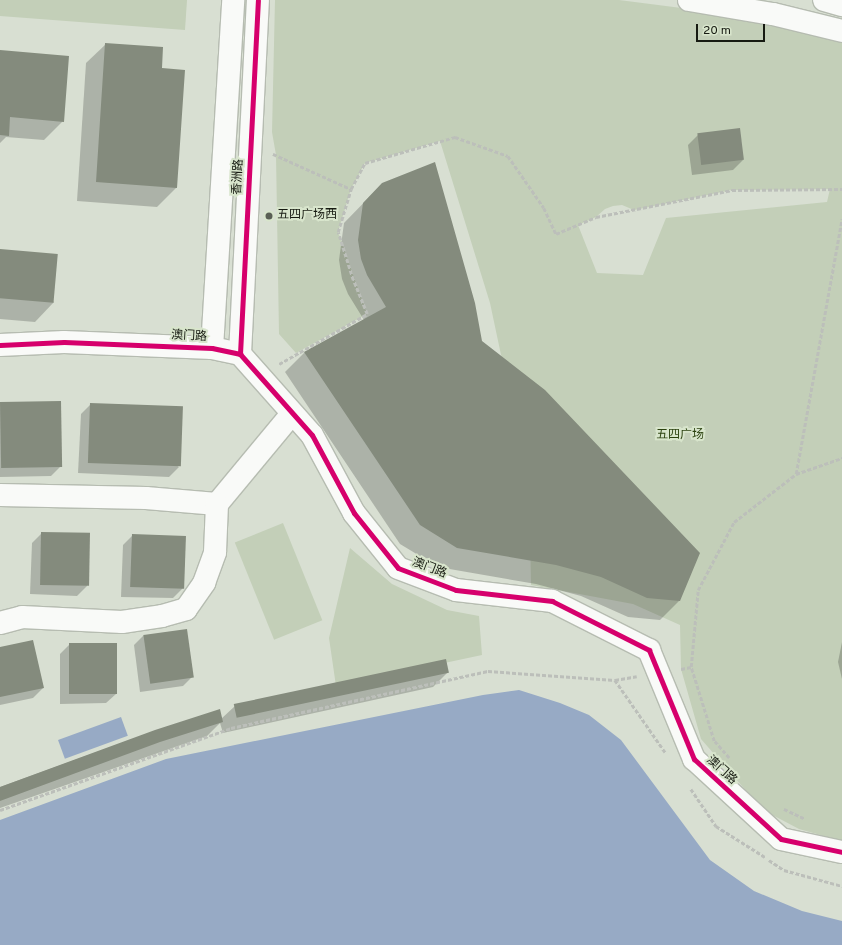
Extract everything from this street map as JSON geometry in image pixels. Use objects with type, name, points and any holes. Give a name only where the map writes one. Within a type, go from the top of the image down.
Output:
[{"type":"street","name":"香洲路","points":[[212,348],[233,0]]},
{"type":"street","name":"香洲路","points":[[240,354],[258,0]]},
{"type":"street","points":[[689,0],[773,14],[842,32]]},
{"type":"street","points":[[824,0],[842,5]]},
{"type":"street","name":"澳门路","points":[[0,345],[64,342],[212,348],[240,354],[258,377],[312,436],[354,513],[398,568],[456,590],[552,601],[649,650],[694,759],[781,839],[842,852]]},
{"type":"street","points":[[0,623],[22,618],[122,622],[162,616],[186,609],[204,583],[215,552],[217,504],[292,415]]},
{"type":"street","points":[[0,495],[146,498],[217,504]]},
{"type":"path","points":[[258,377],[304,348],[367,314],[353,280],[338,232],[351,189],[365,163],[455,137],[508,156],[544,208],[556,234],[596,217],[732,190],[842,189]]},
{"type":"path","points":[[251,144],[351,189]]},
{"type":"path","points":[[796,474],[842,219]]},
{"type":"path","points":[[734,764],[714,741],[691,667],[698,590],[734,522],[796,474],[842,458]]},
{"type":"path","points":[[0,810],[231,728],[488,671],[615,680]]},
{"type":"path","points":[[778,806],[812,823]]},
{"type":"green space","points":[[0,0],[187,0],[185,30],[0,16]]},
{"type":"green space","name":"五四广场","points":[[275,0],[619,0],[697,10],[842,41],[842,841],[799,829],[763,810],[701,739],[681,669],[680,625],[633,604],[531,585],[530,529],[514,416],[490,303],[440,141],[365,163],[351,189],[338,232],[367,314],[296,353],[279,334],[276,155],[272,132]],"holes":[[[830,189],[827,202],[666,218],[643,275],[597,273],[578,225],[596,217],[605,209],[613,206],[622,205],[634,210],[732,190]]]},
{"type":"green space","points":[[283,523],[322,620],[274,640],[235,542]]},
{"type":"green space","points":[[350,548],[392,584],[447,610],[479,616],[482,655],[336,686],[329,638]]},
{"type":"water","points":[[519,690],[560,703],[589,715],[621,740],[710,860],[754,891],[802,911],[842,921],[842,945],[0,945],[0,820],[166,759],[483,695]]},
{"type":"water","points":[[121,717],[128,736],[65,759],[58,740]]},
{"type":"building","points":[[105,43],[163,47],[162,68],[185,70],[177,188],[96,182]]},
{"type":"building","points":[[0,50],[69,56],[64,122],[10,117],[9,136],[0,135]]},
{"type":"building","points":[[740,128],[744,160],[701,165],[697,133]]},
{"type":"building","points":[[435,162],[475,303],[482,341],[545,390],[700,553],[680,601],[647,598],[601,577],[556,565],[457,548],[420,525],[304,352],[386,307],[367,275],[361,259],[358,240],[363,203],[382,183]]},
{"type":"building","points":[[0,249],[58,254],[54,303],[0,298]]},
{"type":"building","points":[[61,401],[62,467],[1,468],[0,402]]},
{"type":"building","points":[[90,403],[183,406],[181,466],[88,463]]},
{"type":"building","points":[[41,532],[90,533],[89,586],[40,585]]},
{"type":"building","points":[[132,534],[186,536],[184,589],[130,587]]},
{"type":"building","points":[[187,629],[194,678],[150,684],[143,635]]},
{"type":"building","points":[[33,640],[44,688],[0,697],[0,647]]},
{"type":"building","points":[[69,643],[117,643],[117,694],[69,694]]},
{"type":"building","points":[[446,659],[449,673],[237,718],[234,704]]},
{"type":"building","points":[[220,709],[223,722],[160,742],[0,801],[0,787],[155,730]]},
{"type":"cycle path","points":[[240,354],[258,0]]},
{"type":"cycle path","points":[[0,345],[64,342],[212,348],[240,354],[312,435],[354,513],[398,568],[456,590],[552,601],[649,650],[694,759],[781,839],[842,852]]},
{"type":"place","name":"五四广场西","points":[[269,216]]}]
